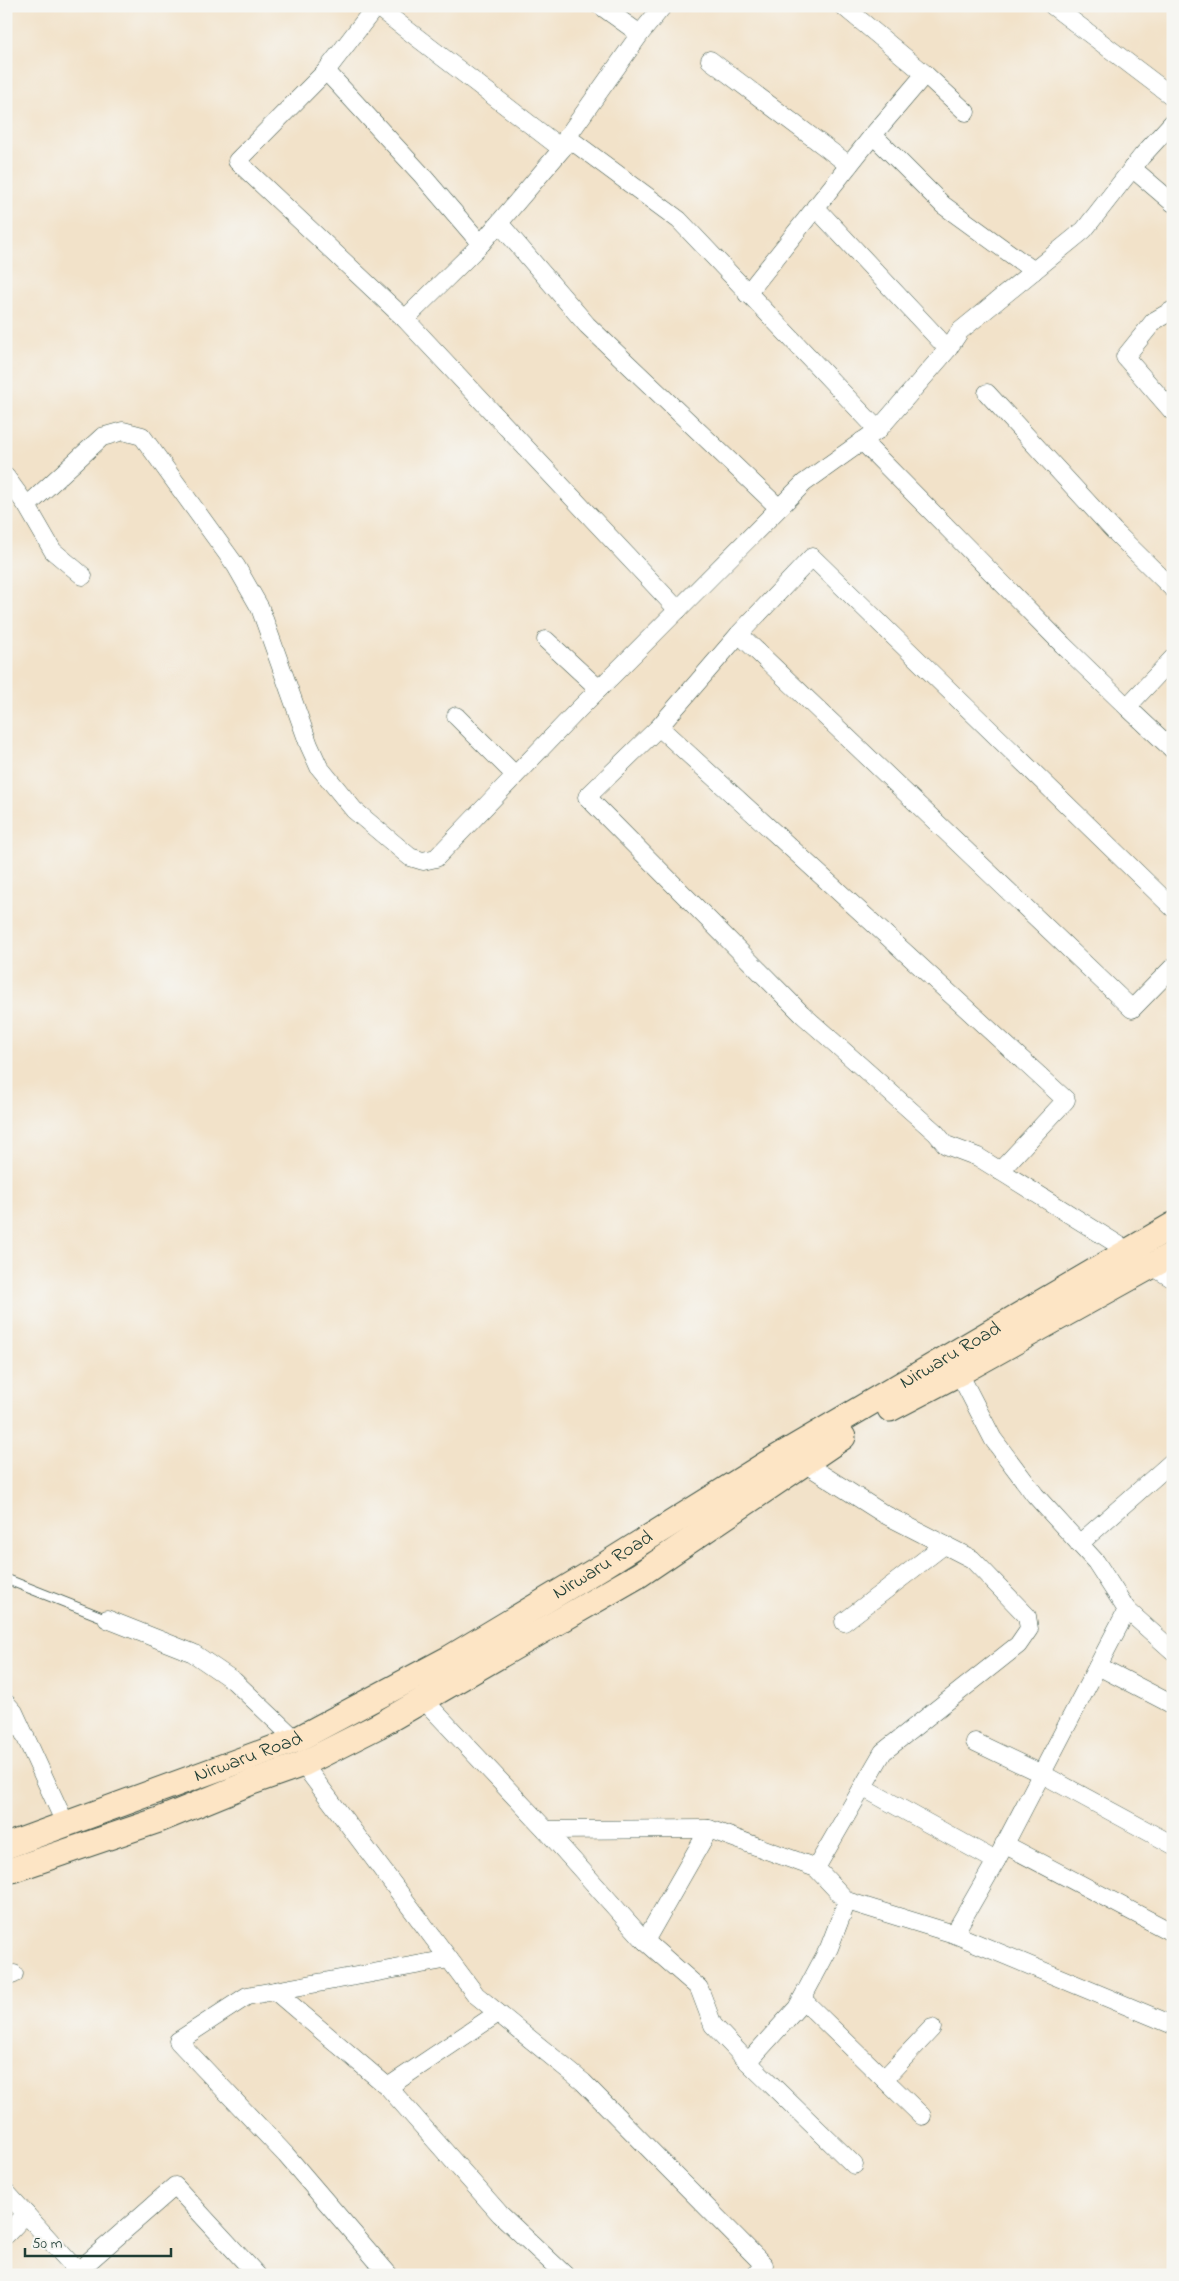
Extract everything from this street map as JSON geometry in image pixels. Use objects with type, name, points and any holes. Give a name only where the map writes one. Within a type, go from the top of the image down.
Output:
[{"type":"street","points":[[678,610],[405,319],[237,161],[326,71],[376,6],[564,143],[679,220],[878,430]]},
{"type":"street","points":[[601,6],[640,34]]},
{"type":"street","points":[[405,319],[481,244],[499,223],[564,143],[640,34],[663,6]]},
{"type":"street","points":[[843,6],[925,74],[966,112]]},
{"type":"street","points":[[1053,6],[1173,97]]},
{"type":"street","points":[[710,60],[849,165]]},
{"type":"street","points":[[326,71],[421,174],[481,244]]},
{"type":"street","points":[[748,294],[849,165],[925,74]]},
{"type":"street","points":[[27,506],[102,437],[123,431],[142,436],[236,566],[260,608],[309,746],[320,767],[354,810],[410,857],[422,861],[436,858],[599,689],[804,483],[878,430],[948,348],[960,331],[1084,230],[1132,168],[1173,122]]},
{"type":"street","points":[[873,136],[943,205],[1034,271]]},
{"type":"street","points":[[1132,168],[1173,203]]},
{"type":"street","points":[[816,207],[948,348]]},
{"type":"street","points":[[499,223],[587,325],[779,508]]},
{"type":"street","points":[[1173,310],[1154,320],[1125,357],[1173,412]]},
{"type":"street","points":[[986,393],[1114,530],[1173,589]]},
{"type":"street","points":[[862,441],[1127,707],[1173,750]]},
{"type":"street","points":[[6,477],[27,506],[53,551],[83,576]]},
{"type":"street","points":[[1166,1266],[1127,1252],[978,1157],[946,1145],[936,1133],[802,1014],[587,797],[659,727],[739,634],[812,557],[1173,908]]},
{"type":"street","points":[[739,634],[1132,1008],[1173,968]]},
{"type":"street","points":[[546,640],[599,689]]},
{"type":"street","points":[[1127,707],[1173,658]]},
{"type":"street","points":[[456,716],[515,775]]},
{"type":"street","points":[[659,727],[1066,1100],[1000,1171]]},
{"type":"street","name":"Nirwaru Road","points":[[6,1846],[295,1740],[448,1659],[603,1566],[774,1459],[1173,1225]]},
{"type":"street","name":"Nirwaru Road","points":[[6,1872],[159,1820],[304,1763],[378,1726],[639,1575],[865,1421],[1166,1266]]},
{"type":"street","points":[[959,1373],[993,1439],[1035,1495],[1096,1562],[1127,1610],[1173,1651]]},
{"type":"street","points":[[1080,1544],[1173,1461]]},
{"type":"street","points":[[804,1463],[884,1514],[972,1559],[1026,1616],[1029,1628],[1018,1645],[883,1752],[864,1788],[816,1868]]},
{"type":"street","points":[[844,1622],[944,1545]]},
{"type":"street","points":[[954,1934],[996,1862],[1127,1610]]},
{"type":"street","points":[[107,1619],[193,1653],[234,1681],[295,1740],[304,1763],[476,1994],[583,2082],[764,2265],[755,2275]]},
{"type":"street","points":[[1098,1666],[1173,1705]]},
{"type":"street","points":[[423,1699],[546,1830],[645,1941],[699,1988],[713,2025],[748,2062],[854,2165]]},
{"type":"street","points":[[6,1703],[14,1712],[65,1823]]},
{"type":"street","points":[[976,1742],[1042,1774],[1173,1845]]},
{"type":"street","points":[[864,1788],[996,1862]]},
{"type":"street","points":[[546,1830],[709,1829],[816,1868],[848,1901],[954,1934],[1173,2025]]},
{"type":"street","points":[[645,1941],[709,1829]]},
{"type":"street","points":[[1004,1844],[1173,1933]]},
{"type":"street","points":[[748,2062],[802,1999],[829,1948],[848,1901]]},
{"type":"street","points":[[389,2275],[286,2155],[178,2041],[247,1996],[449,1959]]},
{"type":"street","points":[[275,1991],[388,2087],[500,2214],[565,2275]]},
{"type":"street","points":[[802,1999],[922,2116]]},
{"type":"street","points":[[388,2087],[498,2013]]},
{"type":"street","points":[[884,2079],[932,2028]]},
{"type":"street","points":[[6,2192],[80,2273],[175,2186],[256,2275]]},
{"type":"street","points":[[6,2235],[26,2214]]},
{"type":"lane","points":[[6,1579],[107,1619]]}]
